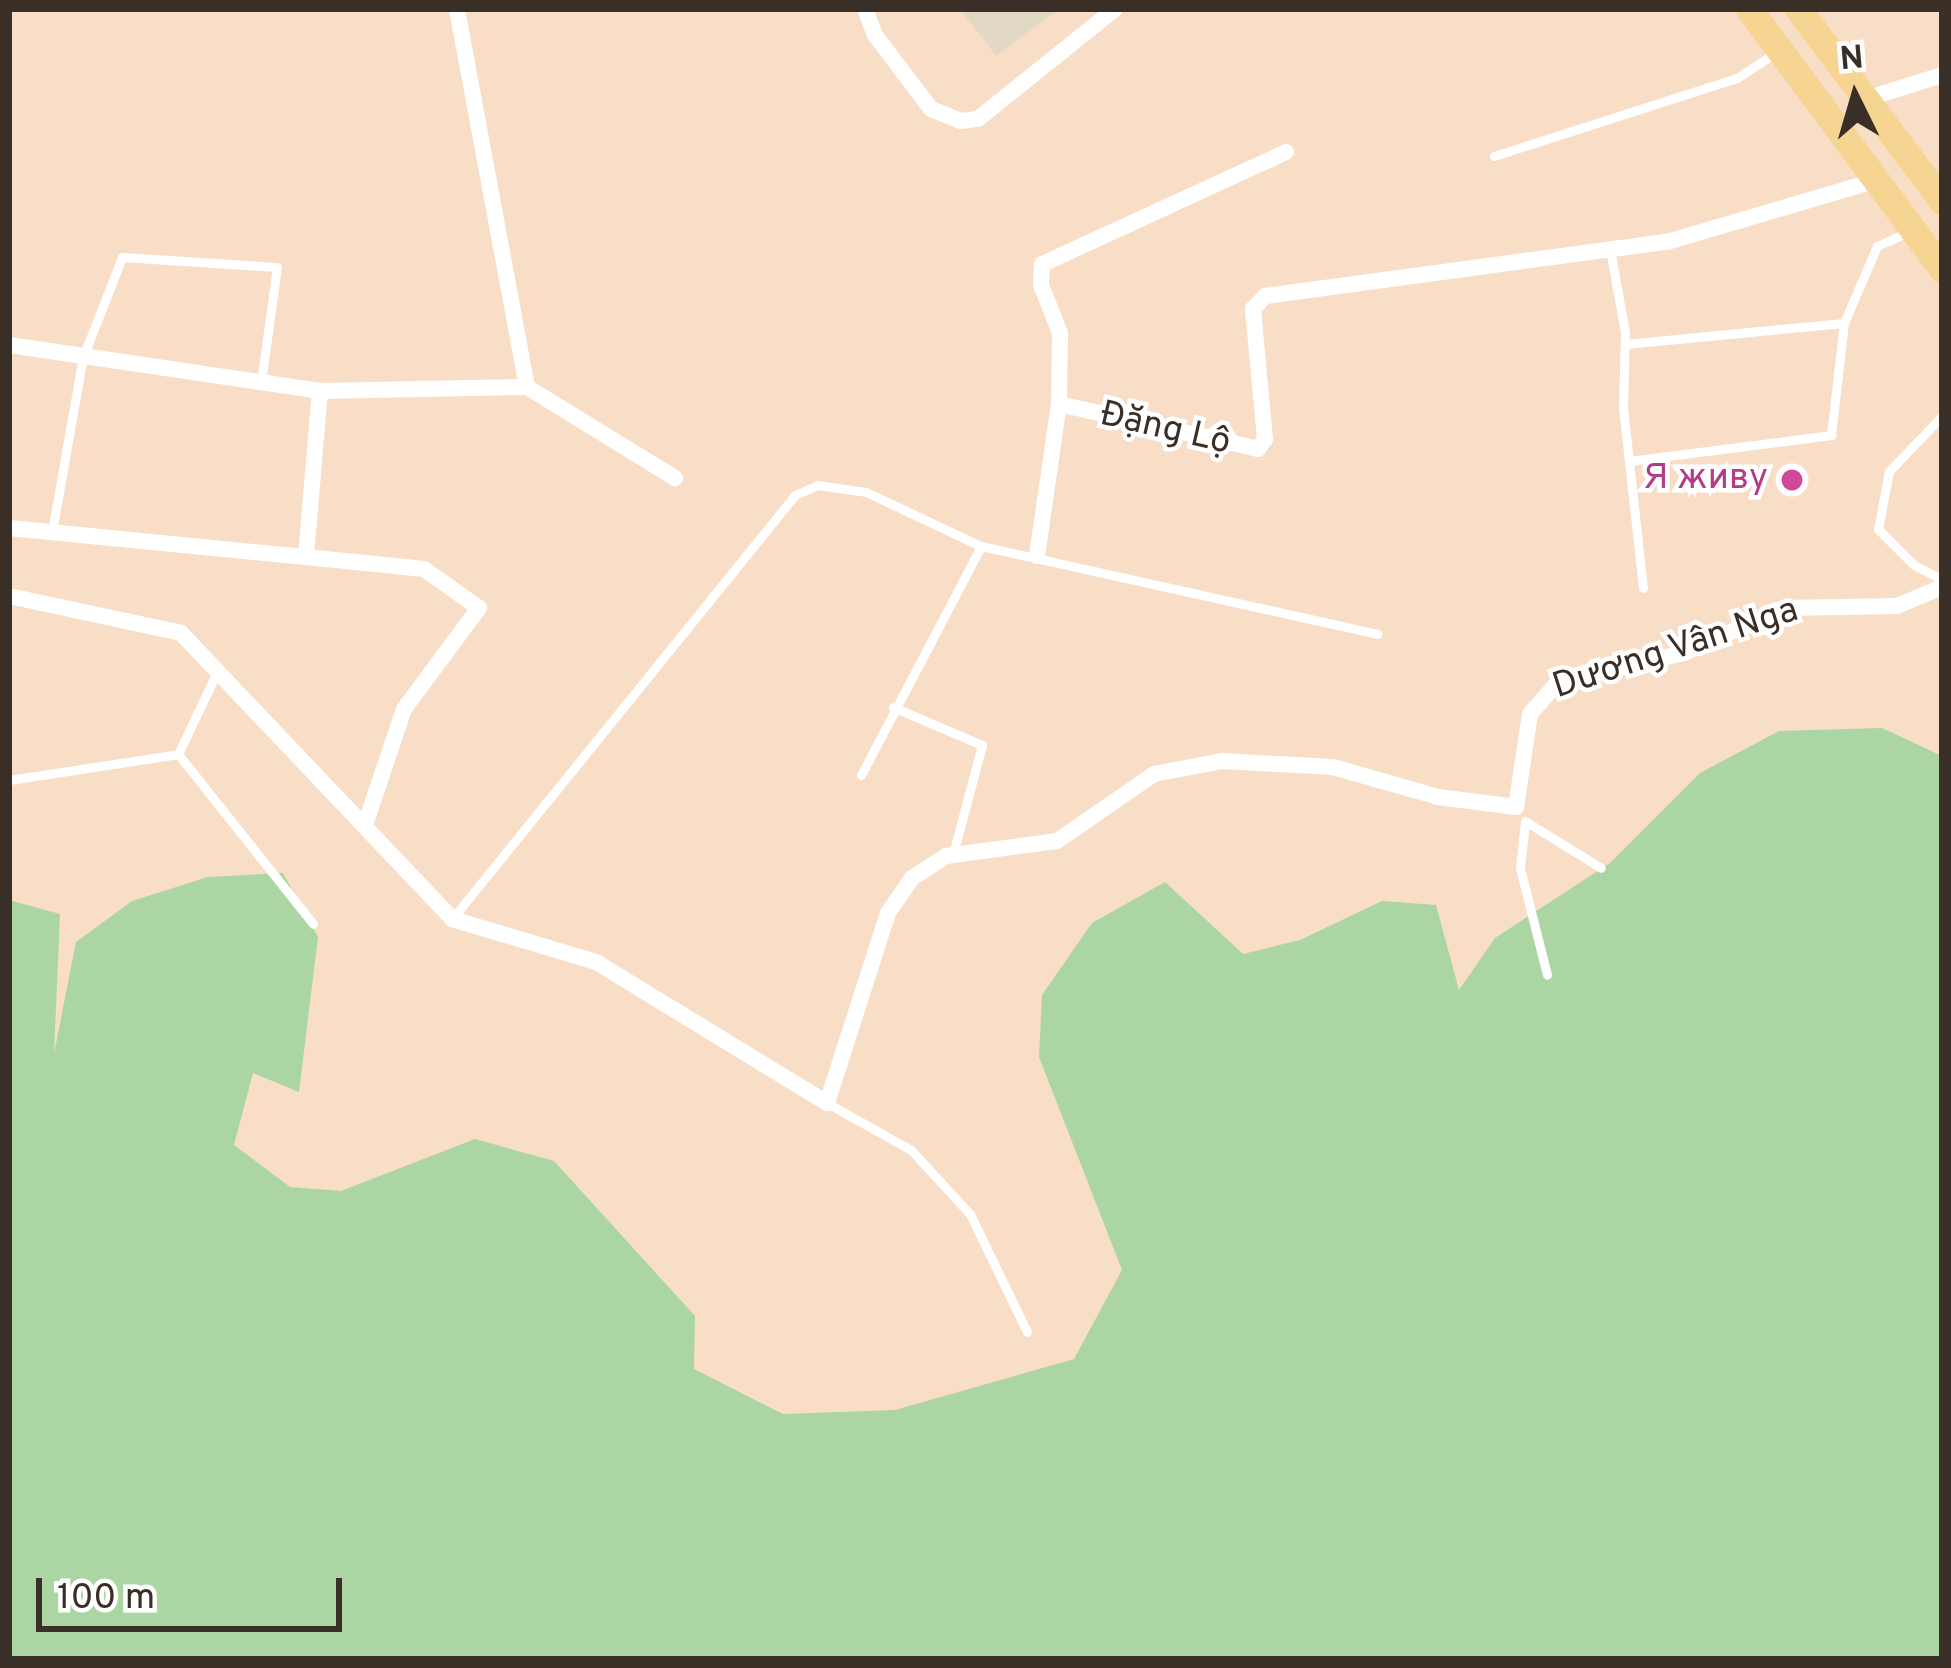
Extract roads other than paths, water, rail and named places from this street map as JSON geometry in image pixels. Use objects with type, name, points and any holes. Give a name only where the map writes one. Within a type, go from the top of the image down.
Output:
[{"type":"main road","points":[[1749,9],[1942,269]]},
{"type":"main road","points":[[1798,9],[1942,201]]},
{"type":"main road","points":[[1828,111],[1866,99]]},
{"type":"street","points":[[457,9],[527,387]]},
{"type":"street","points":[[865,9],[875,35],[931,109],[961,121],[978,119],[1115,9]]},
{"type":"street","points":[[1866,99],[1942,75]]},
{"type":"street","name":"Đặng Lộ","points":[[1286,152],[1042,264],[1041,285],[1060,333],[1059,404],[1258,449],[1265,439],[1253,309],[1265,296],[1702,234],[1876,180]]},
{"type":"street","points":[[9,345],[320,391],[527,387],[675,478]]},
{"type":"street","points":[[306,556],[320,391]]},
{"type":"street","points":[[1037,556],[1059,404]]},
{"type":"street","points":[[9,528],[424,569],[479,608],[404,709],[366,823]]},
{"type":"street","name":"Dương Vân Nga","points":[[1521,814],[1530,714],[1558,682],[1684,653],[1784,608],[1898,606],[1942,583]]},
{"type":"street","points":[[9,596],[181,633],[215,676],[366,823],[452,919],[596,962],[827,1103],[888,913],[924,868],[952,854],[1057,841],[1154,774],[1222,761],[1334,766],[1438,797],[1521,814]]},
{"type":"lane","points":[[1494,156],[1715,86],[1780,50]]},
{"type":"lane","points":[[1629,461],[1831,435],[1844,323],[1876,246],[1913,230]]},
{"type":"lane","points":[[1610,249],[1625,344],[1629,461],[1643,588]]},
{"type":"lane","points":[[52,532],[83,357],[122,257],[277,267],[261,383]]},
{"type":"lane","points":[[1625,344],[1844,323]]},
{"type":"lane","points":[[1942,416],[1889,471],[1878,529],[1913,565],[1942,583]]},
{"type":"lane","points":[[452,919],[795,496],[817,485],[850,487],[981,546],[1378,634]]},
{"type":"lane","points":[[861,775],[981,546]]},
{"type":"lane","points":[[178,754],[215,676]]},
{"type":"lane","points":[[893,707],[982,745],[952,854]]},
{"type":"lane","points":[[9,780],[178,754]]},
{"type":"lane","points":[[178,754],[313,924]]},
{"type":"lane","points":[[1521,814],[1601,868]]},
{"type":"lane","points":[[1521,814],[1520,868],[1547,975]]},
{"type":"lane","points":[[827,1103],[911,1150],[970,1214],[1027,1332]]},
{"type":"place","name":"Я живу","points":[[1792,480]]}]
